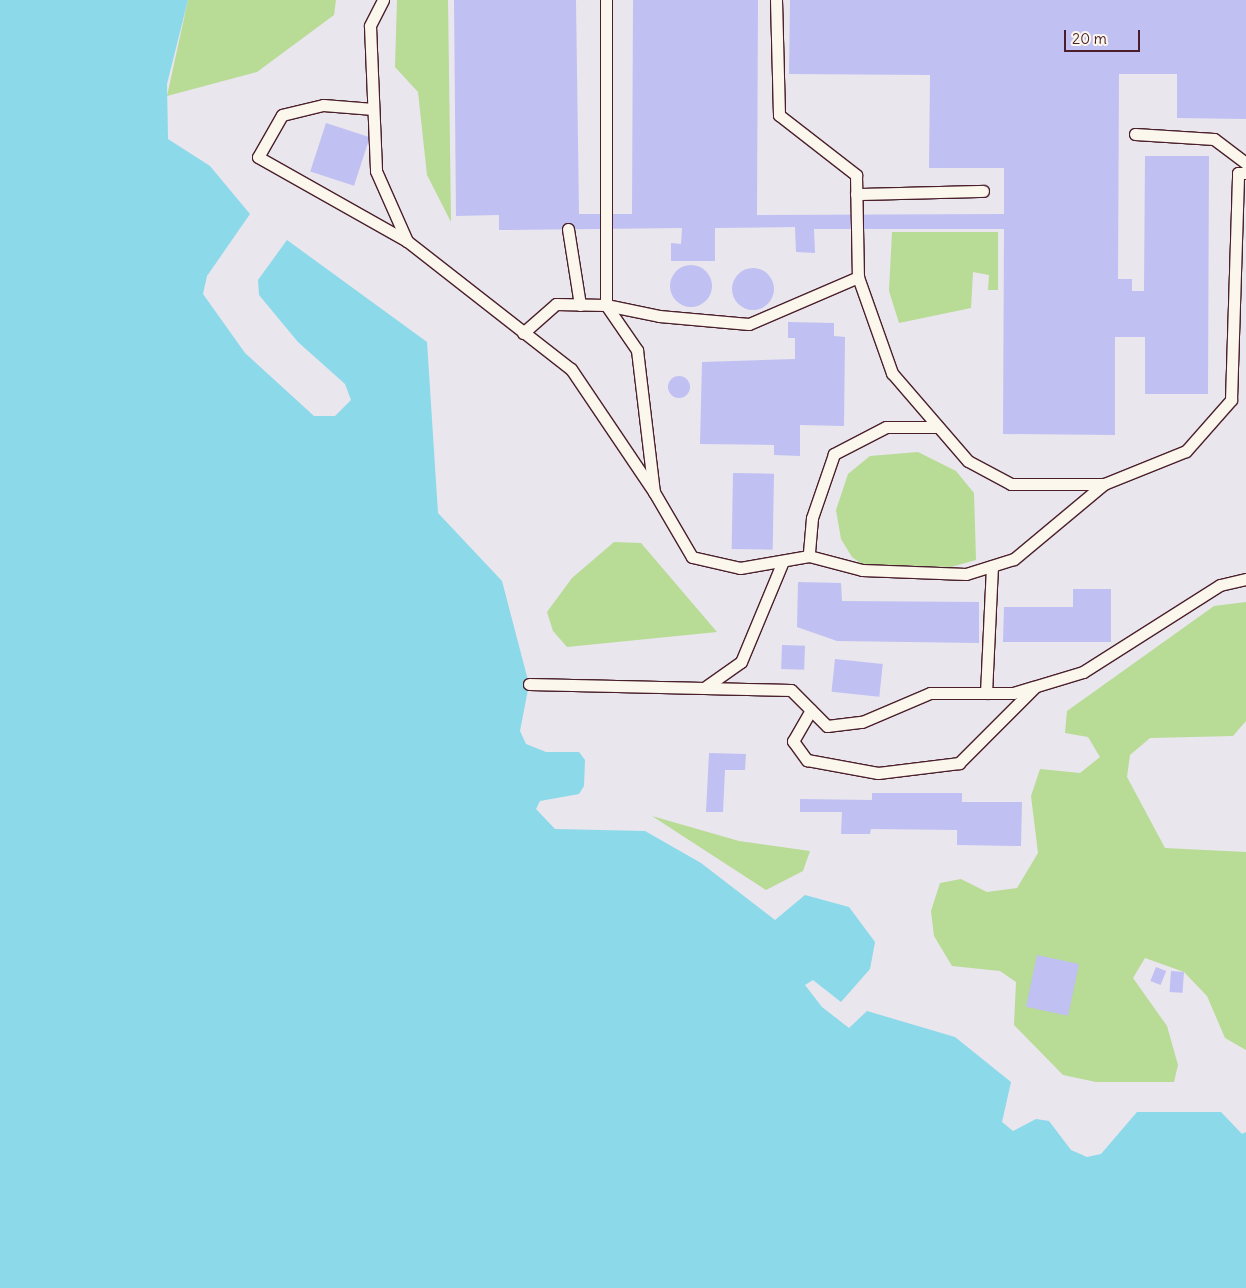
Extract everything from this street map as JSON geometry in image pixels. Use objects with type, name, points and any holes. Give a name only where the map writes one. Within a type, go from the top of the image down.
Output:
[{"type":"lane","points":[[382,0],[370,26],[376,171],[407,240]]},
{"type":"lane","points":[[606,0],[606,305],[637,350],[654,492]]},
{"type":"lane","points":[[776,0],[779,115],[856,175],[858,277],[892,373],[968,461],[1011,484],[1104,484]]},
{"type":"lane","points":[[373,109],[323,105],[282,115],[258,157],[407,240],[522,333],[571,369],[654,492],[692,557],[740,568],[809,556],[862,570],[966,574],[1014,559],[1104,484],[1186,451],[1231,400],[1238,172],[1246,173]]},
{"type":"lane","points":[[1135,134],[1214,139],[1246,163]]},
{"type":"lane","points":[[856,194],[983,191]]},
{"type":"lane","points":[[568,229],[580,305]]},
{"type":"lane","points":[[522,333],[556,304],[606,305],[659,316],[749,324],[858,277]]},
{"type":"lane","points":[[809,556],[812,518],[834,454],[886,427],[938,427]]},
{"type":"lane","points":[[704,688],[741,662],[783,561]]},
{"type":"lane","points":[[986,693],[992,566]]},
{"type":"lane","points":[[529,684],[791,690],[827,726],[862,722],[930,693],[1012,693],[1083,672],[1220,584],[1246,579]]},
{"type":"lane","points":[[811,710],[793,740],[807,760],[878,773],[959,763],[1037,686]]},
{"type":"green space","points":[[188,0],[336,0],[334,15],[257,72],[167,96]]},
{"type":"green space","points":[[397,0],[448,0],[451,222],[427,175],[418,92],[395,67]]},
{"type":"green space","points":[[892,232],[998,232],[998,290],[988,290],[989,275],[973,272],[971,308],[899,323],[889,291]]},
{"type":"green space","points":[[918,452],[956,471],[974,493],[976,560],[951,567],[862,564],[852,557],[841,539],[836,510],[848,474],[870,456]]},
{"type":"green space","points":[[614,542],[641,543],[717,632],[567,647],[553,631],[547,612],[572,578]]},
{"type":"green space","points":[[1246,602],[1246,721],[1233,736],[1150,738],[1130,755],[1127,777],[1165,848],[1246,852],[1246,1050],[1225,1038],[1207,996],[1184,972],[1145,958],[1133,978],[1167,1026],[1178,1065],[1174,1082],[1096,1082],[1063,1075],[1014,1025],[1016,982],[1000,971],[952,966],[934,936],[931,911],[940,883],[961,879],[987,892],[1017,888],[1038,853],[1031,796],[1040,769],[1080,773],[1100,757],[1088,737],[1065,733],[1067,711],[1214,606]]},
{"type":"green space","points":[[652,816],[739,841],[810,851],[803,871],[766,890]]},
{"type":"water","points":[[0,0],[188,0],[167,84],[168,139],[210,166],[250,214],[207,276],[203,294],[245,353],[314,416],[335,416],[351,400],[345,384],[298,342],[259,295],[258,280],[287,240],[427,342],[438,513],[502,581],[529,684],[520,731],[526,744],[546,752],[579,752],[585,760],[584,786],[579,794],[540,801],[536,809],[555,829],[645,831],[701,863],[775,920],[805,895],[849,907],[875,942],[870,969],[841,1002],[813,980],[805,985],[822,1007],[849,1028],[867,1011],[955,1037],[1011,1082],[1002,1122],[1013,1131],[1036,1119],[1049,1121],[1071,1150],[1087,1157],[1101,1154],[1137,1112],[1221,1112],[1242,1134],[1246,1132],[1246,1288],[0,1288]]},
{"type":"building","points":[[454,0],[576,0],[579,214],[632,214],[633,0],[758,0],[757,215],[1004,214],[1004,168],[929,168],[930,75],[789,74],[790,0],[1246,0],[1246,119],[1177,118],[1177,74],[1119,74],[1118,279],[1132,279],[1132,291],[1144,291],[1145,156],[1209,156],[1208,394],[1145,394],[1145,337],[1115,337],[1115,435],[1003,434],[1004,229],[814,229],[815,253],[796,252],[795,227],[715,228],[715,261],[671,261],[671,243],[681,244],[682,228],[499,230],[499,215],[456,216]]},
{"type":"building","points":[[326,123],[370,137],[354,186],[310,172]]},
{"type":"building","points":[[691,265],[706,271],[712,286],[706,301],[691,307],[676,301],[670,286],[676,271]]},
{"type":"building","points":[[753,268],[768,274],[774,289],[768,304],[753,310],[738,304],[732,289],[738,274]]},
{"type":"building","points":[[788,322],[834,323],[834,336],[845,337],[844,426],[800,425],[800,456],[774,455],[774,445],[700,444],[702,362],[795,359],[795,338],[788,338]]},
{"type":"building","points":[[679,376],[687,379],[690,387],[687,395],[679,398],[671,395],[668,387],[671,379]]},
{"type":"building","points":[[733,473],[774,474],[773,550],[732,549]]},
{"type":"building","points":[[798,582],[841,583],[842,601],[979,602],[979,643],[837,641],[797,627]]},
{"type":"building","points":[[1073,589],[1111,589],[1111,642],[1003,642],[1004,607],[1073,607]]},
{"type":"building","points":[[782,645],[805,646],[804,670],[781,669]]},
{"type":"building","points":[[835,659],[883,664],[879,697],[832,692]]},
{"type":"building","points":[[709,753],[746,754],[745,770],[725,770],[723,812],[706,812]]},
{"type":"building","points":[[872,793],[962,793],[962,802],[1022,802],[1021,846],[957,845],[957,830],[871,829],[870,834],[841,834],[842,812],[800,812],[800,799],[872,800]]},
{"type":"building","points":[[1037,955],[1079,964],[1068,1016],[1026,1007]]},
{"type":"building","points":[[1156,967],[1166,971],[1161,985],[1150,981]]},
{"type":"building","points":[[1171,971],[1184,972],[1183,993],[1170,992]]}]
